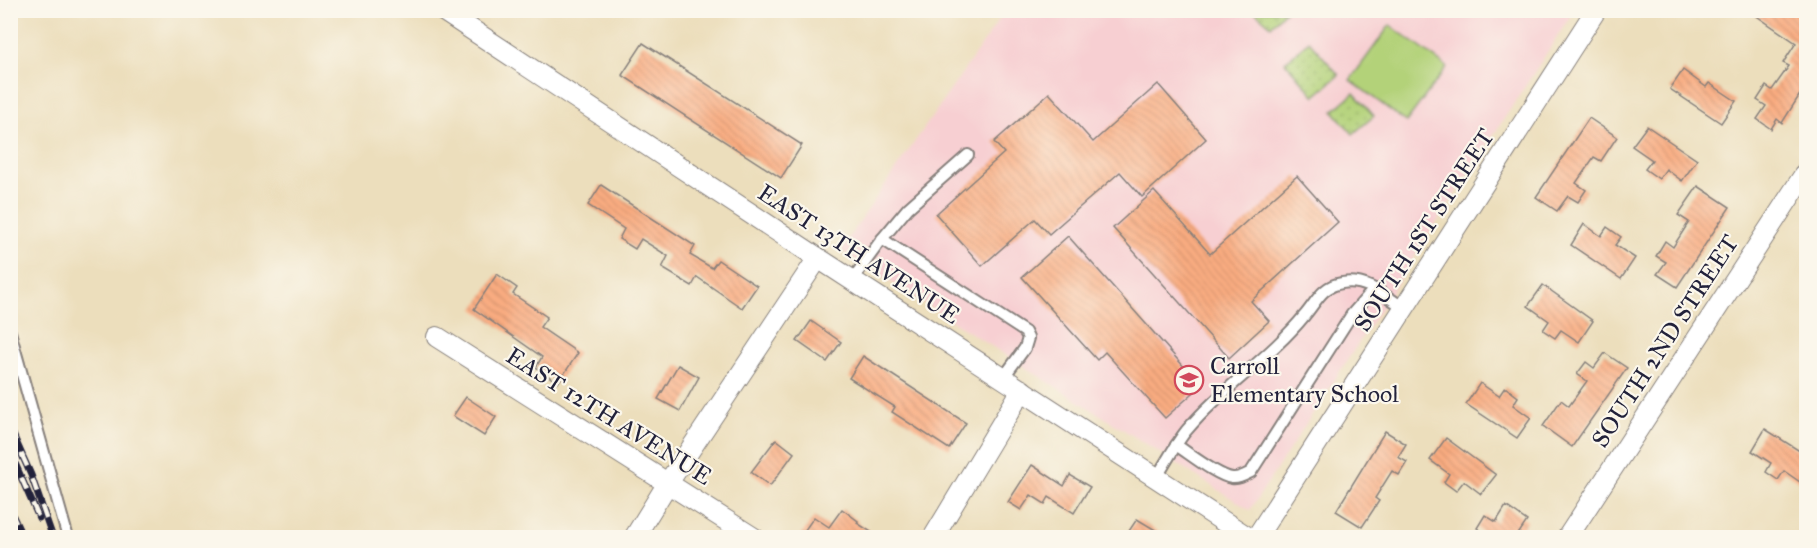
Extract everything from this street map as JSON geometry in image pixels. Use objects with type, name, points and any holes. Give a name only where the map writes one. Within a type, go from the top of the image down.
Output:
[{"type":"street","name":"EAST 13TH AVENUE","points":[[442,10],[818,258],[1249,537]]},
{"type":"street","name":"SOUTH 1ST STREET","points":[[1256,537],[1596,10]]},
{"type":"street","name":"SOUTH 2ND STREET","points":[[1567,537],[1806,172]]},
{"type":"street","points":[[634,537],[818,258]]},
{"type":"street","name":"EAST 12TH AVENUE","points":[[437,337],[753,537]]},
{"type":"street","points":[[933,537],[1022,390]]},
{"type":"lane","points":[[852,280],[908,208],[968,155]]},
{"type":"lane","points":[[882,239],[1025,332],[1028,338],[1025,348],[1003,378]]},
{"type":"lane","points":[[1156,477],[1187,430],[1281,341],[1306,315],[1317,297],[1326,289],[1348,282],[1374,289],[1404,308]]},
{"type":"lane","points":[[1176,446],[1221,474],[1232,478],[1241,478],[1251,472],[1352,314],[1374,289]]},
{"type":"lane","points":[[10,332],[68,537]]},
{"type":"shaded area","name":"Carroll Elementary School","points":[[1005,11],[1574,11],[1250,510],[840,250]]},
{"type":"green space","points":[[1254,11],[1285,11],[1271,26]]},
{"type":"green space","points":[[1390,25],[1447,67],[1406,122],[1350,80]]},
{"type":"green space","points":[[1309,41],[1339,75],[1315,96],[1285,62]]},
{"type":"green space","points":[[1354,93],[1374,116],[1353,134],[1333,111]]},
{"type":"building","points":[[1748,10],[1806,10],[1806,85],[1782,123],[1777,119],[1771,129],[1757,119],[1766,106],[1757,100],[1766,86],[1772,90],[1789,66],[1783,63],[1796,43]]},
{"type":"building","points":[[643,43],[802,145],[781,178],[622,75]]},
{"type":"building","points":[[1683,70],[1706,87],[1709,83],[1736,101],[1721,123],[1670,89]]},
{"type":"building","points":[[1158,84],[1206,139],[1142,197],[1120,172],[1049,234],[1035,219],[982,266],[936,214],[1004,153],[994,142],[1049,93],[1093,142]]},
{"type":"building","points":[[1589,118],[1617,137],[1601,161],[1594,157],[1576,183],[1586,190],[1578,202],[1568,196],[1557,211],[1536,197]]},
{"type":"building","points":[[1647,126],[1697,160],[1682,181],[1666,169],[1659,179],[1645,169],[1652,160],[1632,146]]},
{"type":"building","points":[[1297,176],[1338,222],[1251,301],[1269,321],[1229,358],[1113,228],[1154,191],[1210,254]]},
{"type":"building","points":[[601,185],[695,246],[690,255],[712,268],[718,260],[757,286],[742,308],[697,277],[692,286],[662,268],[668,256],[641,239],[635,249],[619,239],[624,229],[588,205]]},
{"type":"building","points":[[1698,186],[1730,207],[1677,287],[1657,274],[1666,262],[1656,256],[1665,241],[1673,247],[1689,222],[1678,215]]},
{"type":"building","points":[[1584,224],[1601,236],[1607,227],[1621,237],[1615,245],[1635,258],[1621,279],[1571,245]]},
{"type":"building","points":[[1068,236],[1201,386],[1165,418],[1105,352],[1097,360],[1022,277]]},
{"type":"building","points":[[497,274],[517,288],[513,294],[547,317],[540,327],[578,353],[558,383],[536,367],[542,357],[474,309]]},
{"type":"building","points":[[1543,285],[1593,321],[1579,342],[1561,330],[1555,338],[1543,330],[1549,321],[1528,306]]},
{"type":"building","points":[[811,321],[841,342],[827,362],[797,341]]},
{"type":"building","points":[[1605,353],[1627,368],[1572,447],[1543,426],[1561,400],[1569,406],[1587,381],[1577,374],[1586,362],[1594,368]]},
{"type":"building","points":[[863,356],[966,423],[949,449],[892,412],[895,407],[849,378]]},
{"type":"building","points":[[678,365],[699,377],[680,411],[658,399]]},
{"type":"building","points":[[1480,383],[1499,396],[1505,387],[1518,397],[1513,405],[1531,418],[1517,438],[1466,404]]},
{"type":"building","points":[[466,397],[496,417],[484,436],[453,416]]},
{"type":"building","points":[[1765,429],[1806,455],[1806,486],[1784,471],[1778,480],[1766,472],[1771,463],[1752,451]]},
{"type":"building","points":[[1385,431],[1406,444],[1398,457],[1407,462],[1399,475],[1392,471],[1375,498],[1379,501],[1362,527],[1336,511]]},
{"type":"building","points":[[1446,438],[1496,475],[1481,494],[1464,481],[1456,491],[1444,482],[1449,474],[1430,460]]},
{"type":"building","points":[[776,439],[794,453],[770,486],[751,472]]},
{"type":"building","points":[[1032,465],[1064,486],[1070,475],[1090,487],[1074,513],[1049,497],[1045,504],[1031,495],[1021,510],[1008,502]]},
{"type":"building","points":[[1506,506],[1527,521],[1517,536],[1519,537],[1486,537],[1487,535],[1477,528],[1485,515],[1496,522]]},
{"type":"building","points":[[842,509],[858,521],[857,523],[879,537],[800,537],[814,517],[829,527]]},
{"type":"building","points":[[1137,519],[1167,537],[1125,537]]},
{"type":"railway","points":[[10,428],[31,475],[53,538]]},
{"type":"railway","points":[[10,452],[39,518]]},
{"type":"railway","points":[[10,510],[23,538]]},
{"type":"place","name":"Carroll Elementary School","points":[[1189,380]]}]
